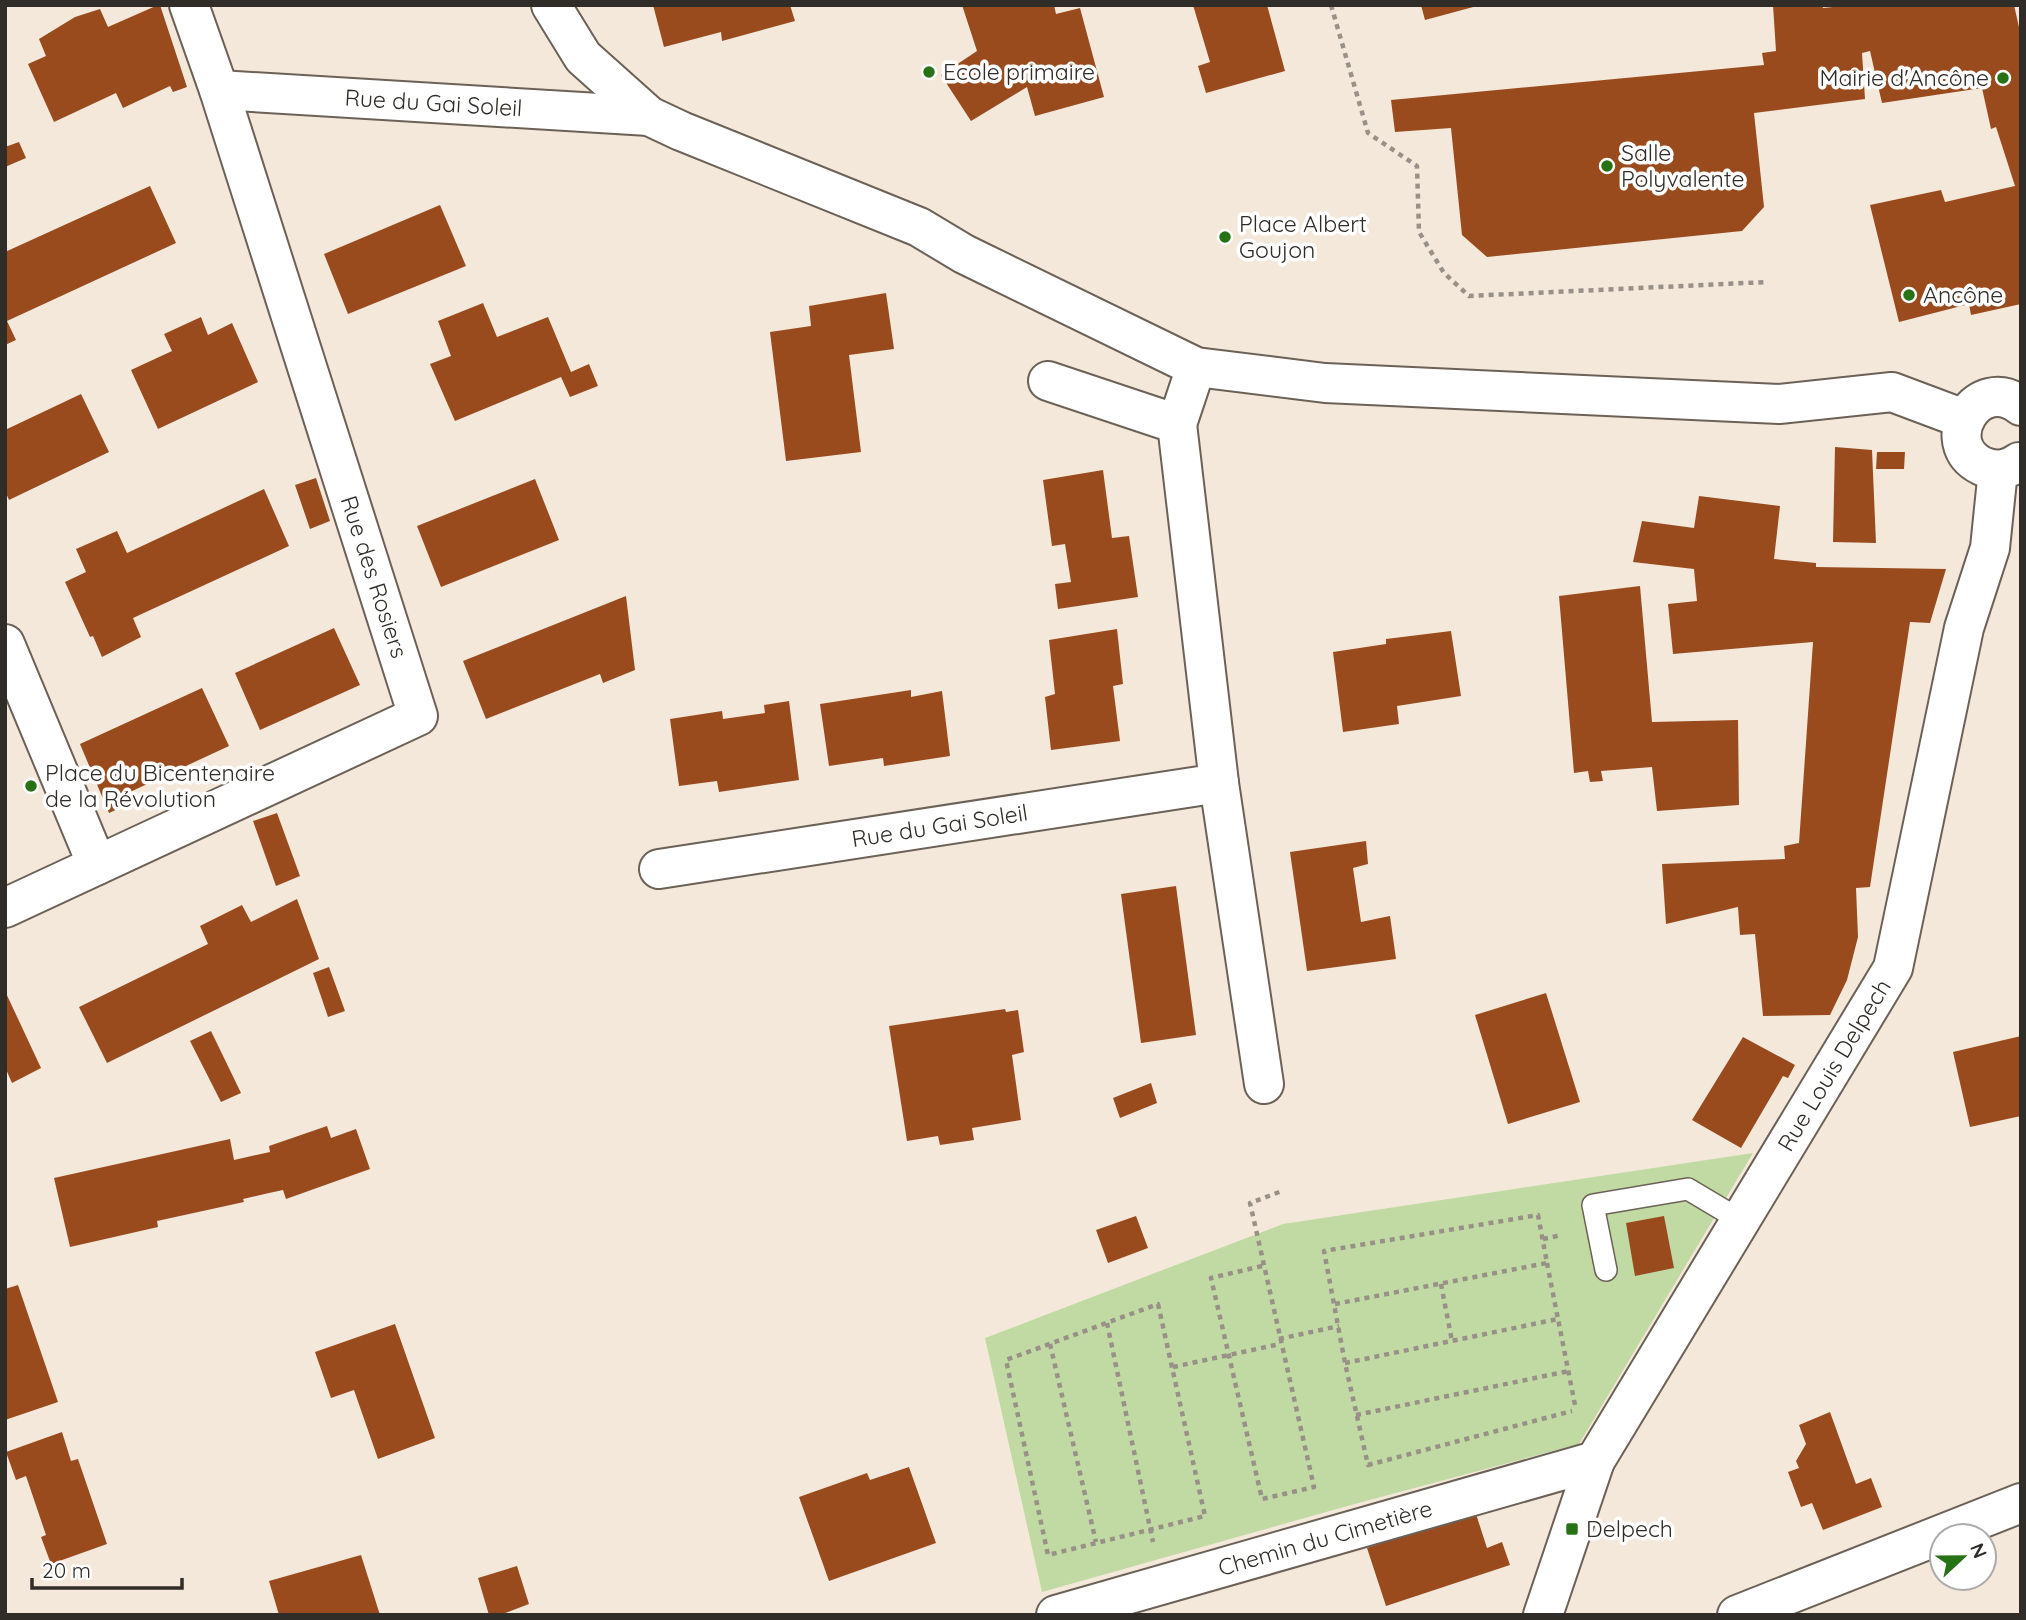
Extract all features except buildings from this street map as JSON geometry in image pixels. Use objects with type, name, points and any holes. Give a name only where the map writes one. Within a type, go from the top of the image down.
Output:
[{"type":"street","name":"Rue des Rosiers","points":[[5,908],[418,716],[219,89],[189,5]]},
{"type":"street","points":[[551,5],[583,57],[649,116],[919,227],[964,254],[1196,367],[1325,383],[1779,404],[1892,392],[1964,419]]},
{"type":"street","points":[[572,5],[583,57]]},
{"type":"street","name":"Rue du Gai Soleil","points":[[219,89],[649,116]]},
{"type":"street","points":[[1196,367],[1177,424],[1219,783],[1264,1084]]},
{"type":"street","points":[[1048,382],[1177,424]]},
{"type":"street","points":[[2009,465],[1975,462],[1962,442],[1964,419],[1971,408],[1992,397],[2004,398],[2021,406]]},
{"type":"street","name":"Rue Louis Delpech","points":[[1543,1615],[1595,1461],[1893,968],[1964,628],[1990,548],[2009,465]]},
{"type":"street","points":[[5,644],[97,865]]},
{"type":"street","name":"Rue du Gai Soleil","points":[[659,869],[1219,783]]},
{"type":"street","name":"Chemin du Cimetière","points":[[1056,1615],[1595,1461]]},
{"type":"street","points":[[1737,1615],[2021,1503]]},
{"type":"lane","points":[[1606,1270],[1593,1205],[1688,1189],[1740,1220]]},
{"type":"path","points":[[1331,5],[1368,133],[1416,166],[1419,232],[1444,273],[1469,296],[1767,282]]},
{"type":"path","points":[[1262,1266],[1211,1278],[1262,1499],[1314,1487],[1262,1266],[1250,1203],[1282,1191]]},
{"type":"path","points":[[1538,1215],[1576,1410],[1368,1465],[1335,1304],[1324,1251],[1538,1215]]},
{"type":"path","points":[[1335,1304],[1547,1264]]},
{"type":"path","points":[[1441,1284],[1452,1341]]},
{"type":"path","points":[[1158,1304],[1205,1517],[1048,1555],[1006,1360],[1050,1344],[1158,1304]]},
{"type":"path","points":[[1345,1363],[1558,1319]]},
{"type":"path","points":[[1107,1323],[1162,1585]]},
{"type":"path","points":[[1173,1367],[1339,1326]]},
{"type":"path","points":[[1050,1344],[1096,1542]]},
{"type":"path","points":[[1356,1415],[1569,1371]]},
{"type":"green space","points":[[1753,1153],[1579,1444],[1042,1592],[985,1338],[1283,1224]]},
{"type":"place","name":"Ecole primaire","points":[[929,72]]},
{"type":"place","name":"Mairie d'Ancône","points":[[2003,78]]},
{"type":"place","name":"Salle Polyvalente","points":[[1607,166]]},
{"type":"place","name":"Place Albert Goujon","points":[[1225,237]]},
{"type":"place","name":"Ancône","points":[[1909,295]]},
{"type":"place","name":"Place du Bicentenaire de la Révolution","points":[[31,786]]},
{"type":"place","name":"Delpech","points":[[1572,1529]]}]
